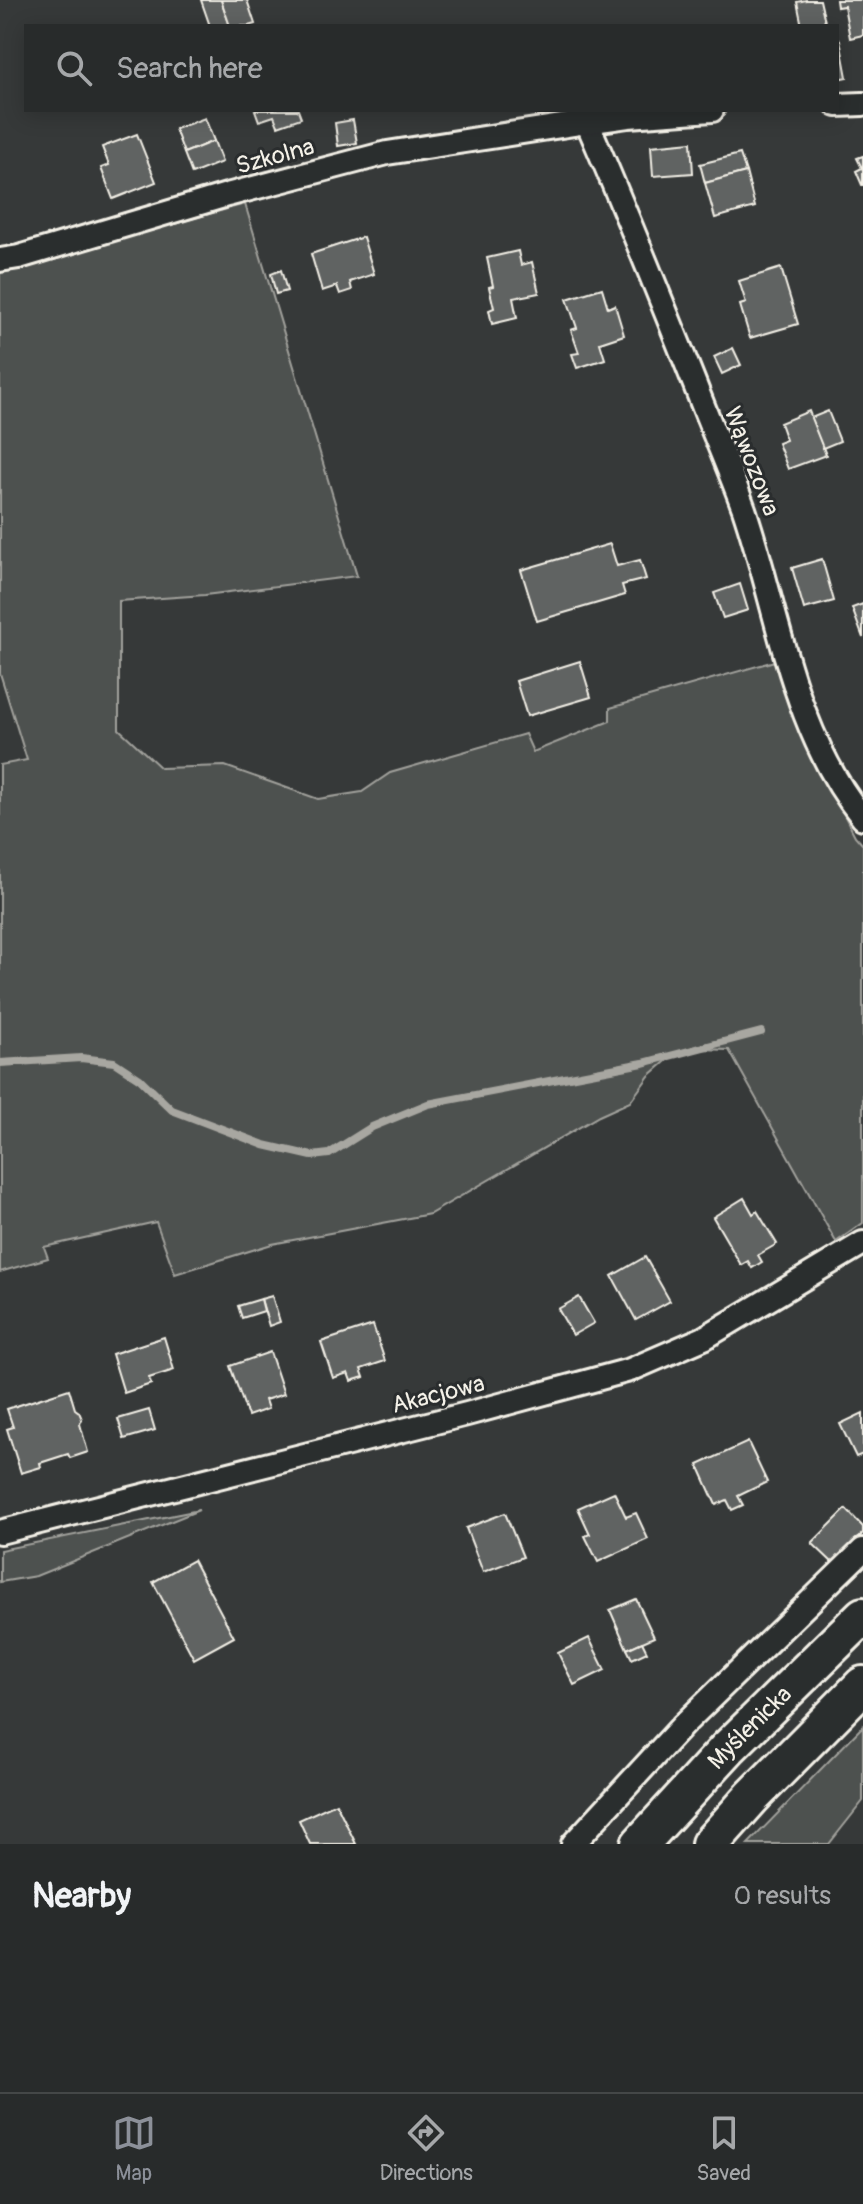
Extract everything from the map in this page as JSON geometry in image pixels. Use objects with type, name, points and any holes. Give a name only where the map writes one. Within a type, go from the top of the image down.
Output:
[{"type":"highway","name":"Myślenicka","points":[[640,1844],[728,1748],[863,1616]]},
{"type":"highway","name":"Myślenicka","points":[[710,1844],[863,1685]]},
{"type":"street","points":[[839,105],[863,104]]},
{"type":"street","name":"Szkolna","points":[[0,260],[387,153],[628,116],[684,112]]},
{"type":"street","name":"Wąwozowa","points":[[587,122],[634,230],[744,509],[799,697],[814,736],[831,772],[863,818]]},
{"type":"street","name":"Akacjowa","points":[[0,1532],[630,1370],[704,1338],[863,1243]]},
{"type":"street","points":[[573,1844],[683,1725],[863,1550]]},
{"type":"shaded area","points":[[245,204],[357,576],[205,595],[119,601],[119,729],[161,768],[225,766],[318,799],[362,792],[390,773],[525,734],[533,752],[610,721],[610,708],[778,660],[822,772],[855,836],[863,845],[863,1223],[836,1242],[729,1050],[700,1049],[672,1056],[649,1076],[630,1102],[599,1116],[430,1214],[272,1244],[175,1274],[156,1222],[44,1247],[48,1258],[0,1272],[0,765],[27,760],[0,673],[0,272]]},
{"type":"shaded area","points":[[199,1510],[36,1576],[0,1582],[0,1550]]},
{"type":"shaded area","points":[[863,1726],[863,1801],[829,1844],[748,1844]]},
{"type":"building","points":[[201,0],[221,0],[229,24],[209,24]]},
{"type":"building","points":[[221,0],[247,0],[255,24],[229,24]]},
{"type":"building","points":[[820,0],[826,24],[802,24],[797,2]]},
{"type":"building","points":[[836,0],[863,0],[863,35],[850,38],[844,6],[837,7]]},
{"type":"building","points":[[839,40],[847,77],[839,79]]},
{"type":"building","points":[[256,112],[299,112],[301,118],[278,126],[274,116],[259,121]]},
{"type":"building","points":[[205,118],[214,141],[184,153],[175,129]]},
{"type":"building","points":[[353,120],[357,143],[338,146],[335,123]]},
{"type":"building","points":[[137,134],[156,182],[113,199],[101,168],[109,165],[102,147]]},
{"type":"building","points":[[214,141],[222,162],[192,174],[184,153]]},
{"type":"building","points":[[691,142],[693,173],[653,176],[651,146]]},
{"type":"building","points":[[740,154],[746,172],[705,183],[700,164]]},
{"type":"building","points":[[863,156],[862,185],[856,171],[862,168],[857,158]]},
{"type":"building","points":[[746,172],[755,207],[715,218],[705,183]]},
{"type":"building","points":[[363,237],[374,274],[350,282],[352,290],[340,294],[337,286],[322,291],[311,254]]},
{"type":"building","points":[[518,251],[521,265],[532,262],[539,293],[513,298],[517,318],[492,324],[489,310],[494,308],[489,287],[493,286],[487,258]]},
{"type":"building","points":[[781,268],[798,324],[750,338],[740,305],[746,303],[739,281]]},
{"type":"building","points":[[281,270],[287,291],[276,294],[271,274]]},
{"type":"building","points":[[602,288],[608,308],[615,305],[624,335],[600,343],[605,359],[577,368],[572,354],[579,353],[571,330],[577,328],[567,299]]},
{"type":"building","points":[[733,348],[741,365],[722,374],[714,357]]},
{"type":"building","points":[[809,411],[826,455],[788,469],[778,443],[786,440],[780,423]]},
{"type":"building","points":[[828,411],[840,441],[823,448],[811,418]]},
{"type":"building","points":[[610,544],[617,566],[640,560],[646,579],[622,585],[625,595],[537,621],[521,570]]},
{"type":"building","points":[[822,559],[834,601],[804,609],[792,568]]},
{"type":"building","points":[[740,584],[748,610],[723,618],[714,593]]},
{"type":"building","points":[[863,604],[863,638],[852,608]]},
{"type":"building","points":[[580,661],[591,697],[527,716],[516,681]]},
{"type":"building","points":[[744,1198],[753,1214],[757,1211],[777,1244],[758,1255],[762,1262],[752,1268],[748,1261],[741,1265],[713,1217]]},
{"type":"building","points":[[645,1257],[670,1301],[636,1320],[612,1276]]},
{"type":"building","points":[[272,1296],[280,1322],[269,1326],[261,1299]]},
{"type":"building","points":[[579,1297],[594,1323],[573,1335],[558,1309]]},
{"type":"building","points":[[261,1299],[264,1311],[242,1318],[238,1306]]},
{"type":"building","points":[[373,1325],[385,1361],[361,1369],[364,1377],[351,1381],[348,1373],[333,1378],[321,1342]]},
{"type":"building","points":[[164,1337],[174,1370],[149,1378],[151,1384],[124,1393],[112,1354]]},
{"type":"building","points":[[270,1352],[284,1394],[265,1400],[268,1409],[248,1416],[230,1366]]},
{"type":"building","points":[[69,1389],[75,1409],[82,1419],[80,1424],[88,1452],[70,1458],[68,1454],[21,1473],[7,1429],[13,1427],[7,1409]]},
{"type":"building","points":[[149,1410],[155,1430],[124,1439],[118,1419]]},
{"type":"building","points":[[863,1413],[863,1454],[856,1457],[840,1424]]},
{"type":"building","points":[[748,1442],[767,1482],[738,1496],[743,1505],[732,1510],[727,1500],[716,1505],[698,1465]]},
{"type":"building","points":[[614,1492],[626,1517],[636,1513],[648,1539],[598,1562],[585,1536],[590,1534],[578,1508]]},
{"type":"building","points":[[846,1509],[863,1527],[863,1533],[833,1563],[812,1543]]},
{"type":"building","points":[[505,1513],[523,1557],[483,1572],[466,1528]]},
{"type":"building","points":[[193,1560],[234,1637],[194,1659],[153,1582]]},
{"type":"building","points":[[636,1599],[654,1637],[627,1649],[610,1610]]},
{"type":"building","points":[[589,1638],[605,1670],[574,1685],[558,1653]]},
{"type":"building","points":[[642,1642],[647,1652],[632,1659],[627,1649]]},
{"type":"building","points":[[336,1803],[356,1844],[310,1844],[299,1820]]},
{"type":"waterway","points":[[0,1063],[81,1058],[114,1062],[140,1079],[172,1110],[264,1145],[312,1156],[329,1154],[372,1127],[428,1104],[643,1063],[761,1032]]}]
